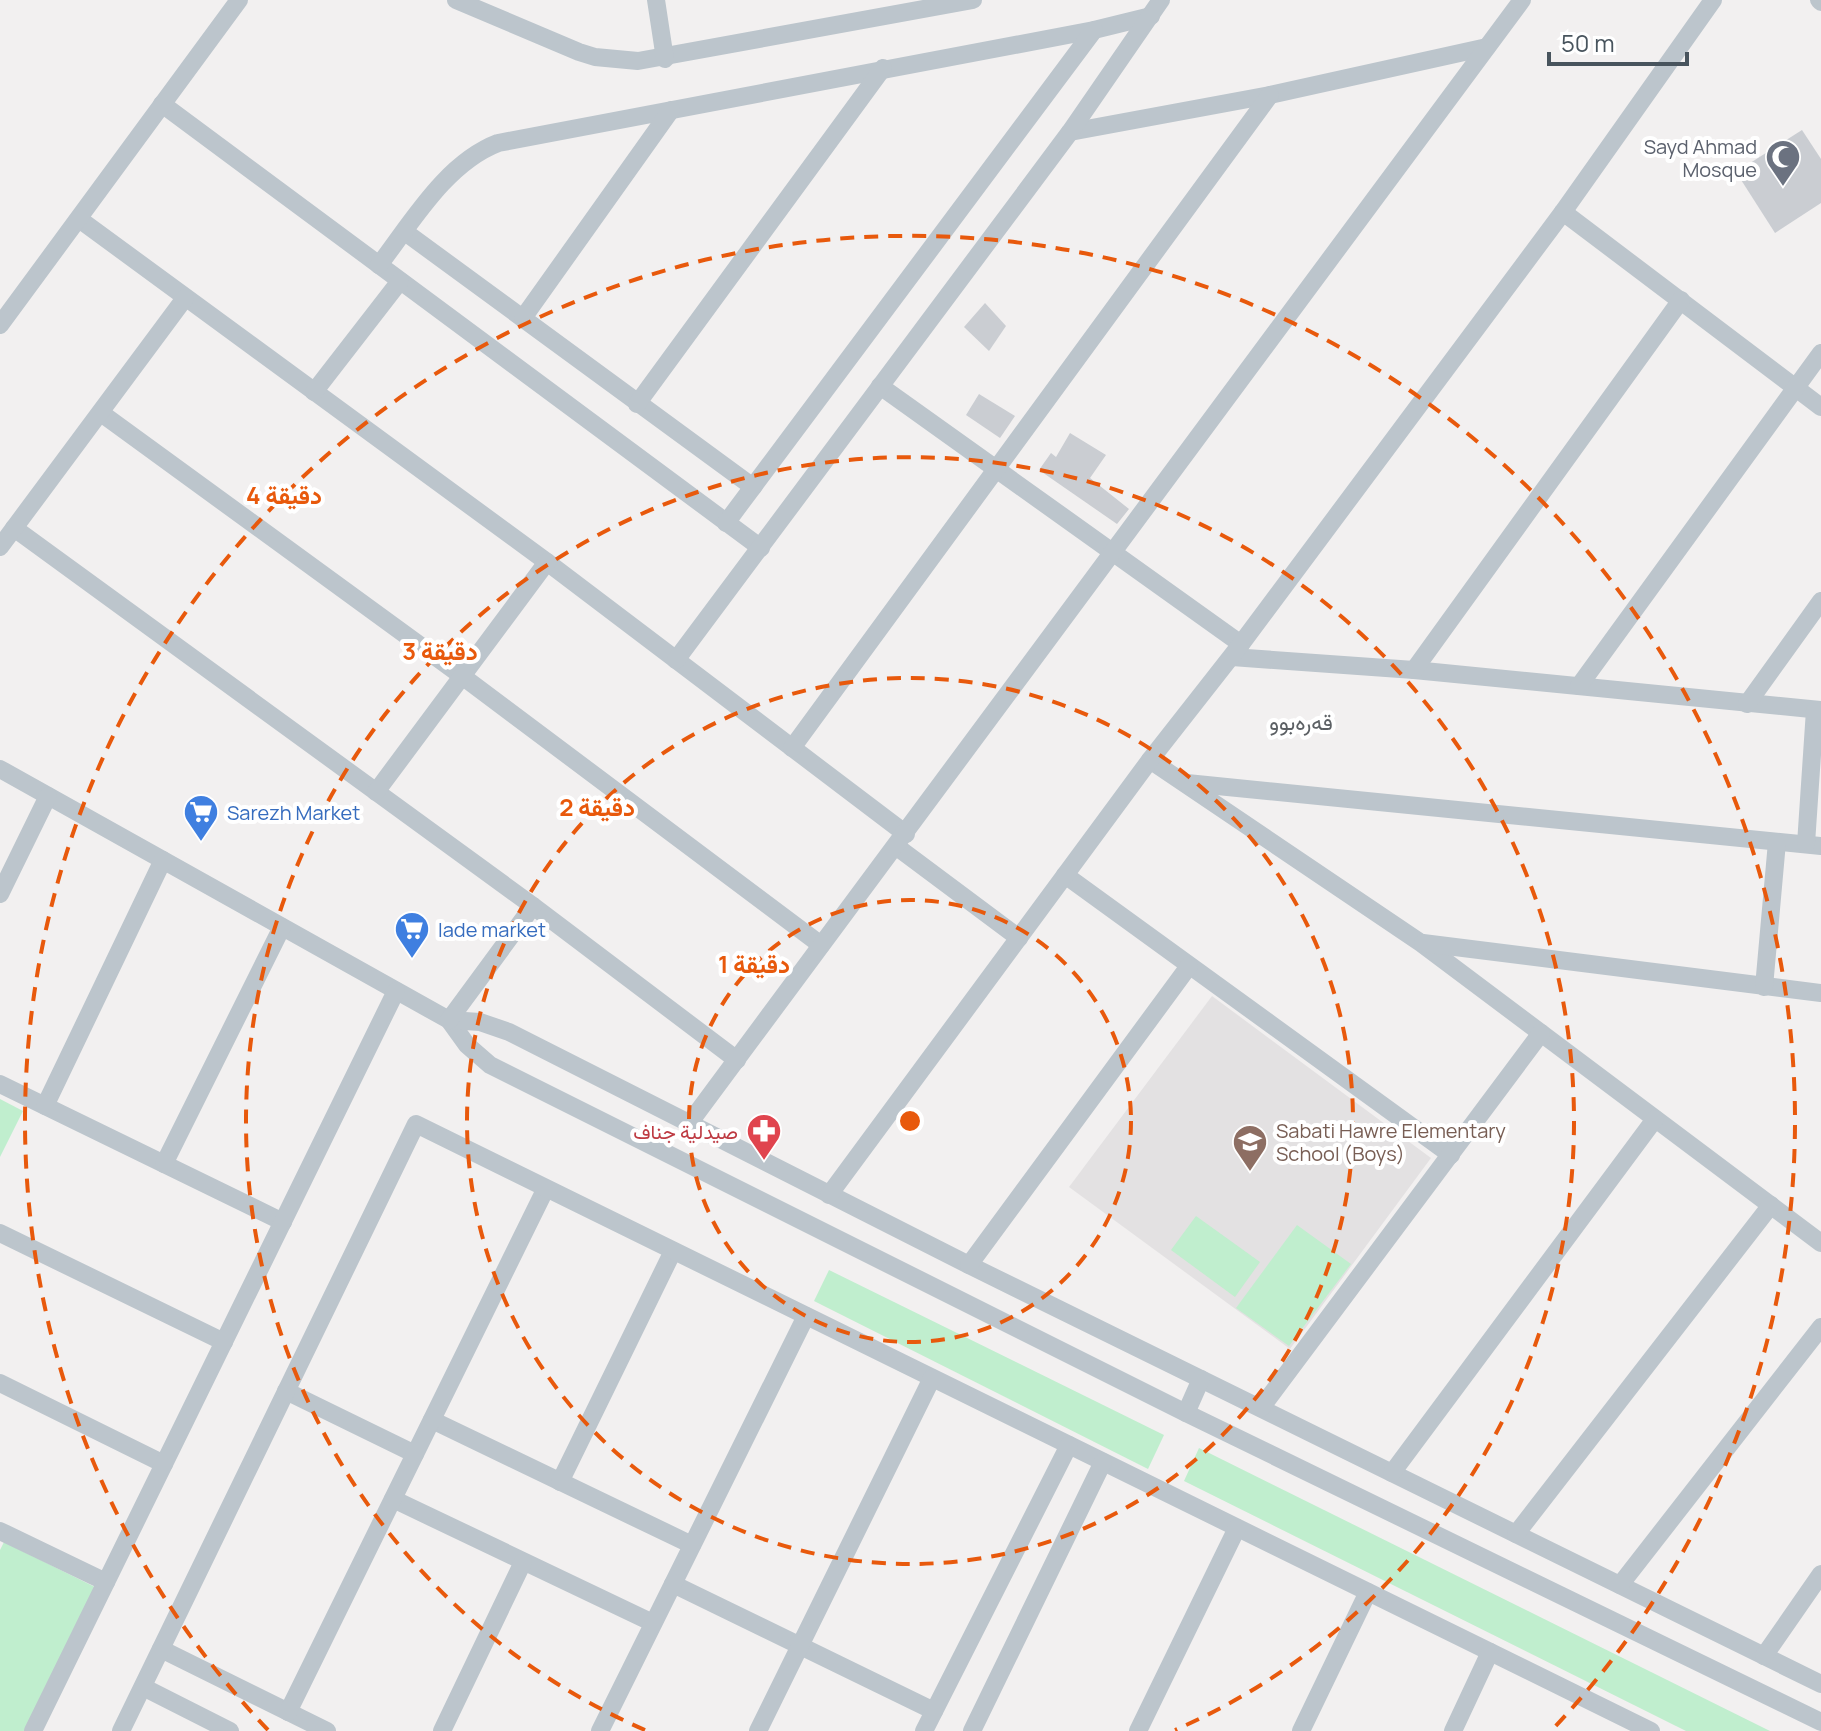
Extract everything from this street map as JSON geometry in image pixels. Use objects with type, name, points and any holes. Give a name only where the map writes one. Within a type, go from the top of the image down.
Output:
[{"type":"street","points":[[0,325],[239,0]]},
{"type":"street","points":[[456,0],[595,57],[638,61],[665,59],[973,0]]},
{"type":"street","points":[[656,0],[665,59]]},
{"type":"street","points":[[676,660],[1070,132],[1161,0]]},
{"type":"street","points":[[688,1125],[1522,0]]},
{"type":"street","points":[[829,1195],[1150,760],[1236,650],[1563,212],[1713,0]]},
{"type":"street","points":[[379,265],[453,171],[486,148],[512,139],[1094,30],[1151,16]]},
{"type":"street","points":[[726,523],[1094,30]]},
{"type":"street","points":[[1070,132],[1270,95],[1487,47]]},
{"type":"street","points":[[637,404],[883,68]]},
{"type":"street","points":[[792,748],[1270,95]]},
{"type":"street","points":[[162,104],[761,548]]},
{"type":"street","points":[[523,318],[671,110]]},
{"type":"street","points":[[1563,212],[1821,407]]},
{"type":"street","points":[[79,219],[547,562],[792,748],[1019,938]]},
{"type":"street","points":[[405,232],[753,487]]},
{"type":"street","points":[[314,392],[400,281]]},
{"type":"street","points":[[0,547],[185,298]]},
{"type":"street","points":[[1414,670],[1681,300]]},
{"type":"street","points":[[1579,686],[1821,353]]},
{"type":"street","points":[[880,386],[1112,551],[1236,650],[1818,710],[1813,845],[1182,783]]},
{"type":"street","points":[[101,413],[462,676],[821,945]]},
{"type":"street","points":[[14,528],[533,906],[737,1060]]},
{"type":"street","points":[[376,792],[547,562]]},
{"type":"street","points":[[1747,704],[1821,601]]},
{"type":"street","points":[[1150,760],[1421,943],[1821,1243]]},
{"type":"street","points":[[0,769],[449,1020],[480,1022],[509,1032],[969,1265],[1821,1684]]},
{"type":"street","points":[[0,894],[48,796]]},
{"type":"street","points":[[1764,987],[1777,842]]},
{"type":"street","points":[[45,1106],[163,860]]},
{"type":"street","points":[[1065,875],[1451,1155]]},
{"type":"street","points":[[449,1020],[533,906]]},
{"type":"street","points":[[164,1164],[282,927]]},
{"type":"street","points":[[1421,943],[1821,993]]},
{"type":"street","points":[[969,1265],[1189,966]]},
{"type":"street","points":[[33,1731],[396,991]]},
{"type":"street","points":[[449,1020],[467,1045],[490,1065],[1186,1413],[1821,1722]]},
{"type":"street","points":[[1261,1408],[1541,1033]]},
{"type":"street","points":[[0,1084],[283,1222]]},
{"type":"street","points":[[1392,1473],[1655,1119]]},
{"type":"street","points":[[121,1731],[416,1124],[1490,1652],[1613,1723],[1651,1731]]},
{"type":"street","points":[[288,1712],[545,1190]]},
{"type":"street","points":[[1516,1534],[1771,1205]]},
{"type":"street","points":[[0,1233],[224,1342]]},
{"type":"street","points":[[560,1482],[673,1251]]},
{"type":"street","points":[[600,1731],[806,1316]]},
{"type":"street","points":[[1620,1585],[1821,1327]]},
{"type":"street","points":[[758,1731],[932,1378]]},
{"type":"street","points":[[1186,1413],[1201,1379]]},
{"type":"street","points":[[0,1383],[164,1464]]},
{"type":"street","points":[[286,1391],[415,1454]]},
{"type":"street","points":[[432,1420],[692,1545]]},
{"type":"street","points":[[924,1731],[1069,1445]]},
{"type":"street","points":[[972,1731],[1103,1462]]},
{"type":"street","points":[[393,1499],[653,1623]]},
{"type":"street","points":[[1138,1731],[1237,1528]]},
{"type":"street","points":[[0,1531],[106,1582]]},
{"type":"street","points":[[442,1731],[523,1562]]},
{"type":"street","points":[[1764,1656],[1821,1574]]},
{"type":"street","points":[[673,1584],[934,1711]]},
{"type":"street","points":[[1301,1731],[1368,1592]]},
{"type":"street","points":[[161,1649],[327,1731]]},
{"type":"street","points":[[1453,1731],[1490,1652]]},
{"type":"street","points":[[143,1687],[230,1731]]},
{"type":"shaded area","name":"Sabati Hawre Elementary School (Boys)","points":[[1212,996],[1431,1158],[1290,1349],[1069,1187]]},
{"type":"green space","points":[[0,1099],[23,1111],[0,1157]]},
{"type":"green space","points":[[1196,1216],[1260,1262],[1235,1297],[1171,1250]]},
{"type":"green space","points":[[1297,1225],[1351,1264],[1289,1346],[1236,1308]]},
{"type":"green space","points":[[829,1270],[1164,1435],[1148,1469],[814,1301]]},
{"type":"green space","points":[[1199,1448],[1770,1731],[1686,1731],[1184,1481]]},
{"type":"green space","points":[[4,1542],[97,1588],[26,1731],[0,1731],[0,1550]]},
{"type":"building","name":"Sayd Ahmad Mosque","points":[[1802,130],[1821,159],[1821,203],[1775,233],[1736,172]]},
{"type":"building","points":[[985,303],[1006,326],[989,351],[964,327]]},
{"type":"building","points":[[979,394],[1015,416],[1000,438],[966,415]]},
{"type":"building","points":[[1070,433],[1106,455],[1090,478],[1129,509],[1117,524],[1039,470],[1051,453],[1056,457]]},
{"type":"place","name":"Sayd Ahmad Mosque","points":[[1783,188]]},
{"type":"place","name":"Sarezh Market","points":[[201,843]]},
{"type":"place","name":"lade market","points":[[412,960]]},
{"type":"place","name":"صيدلية جناف","points":[[764,1162]]},
{"type":"place","name":"Sabati Hawre Elementary School (Boys)","points":[[1250,1173]]},
{"type":"district","name":"قەرەبوو","points":[[1301,722]]}]
